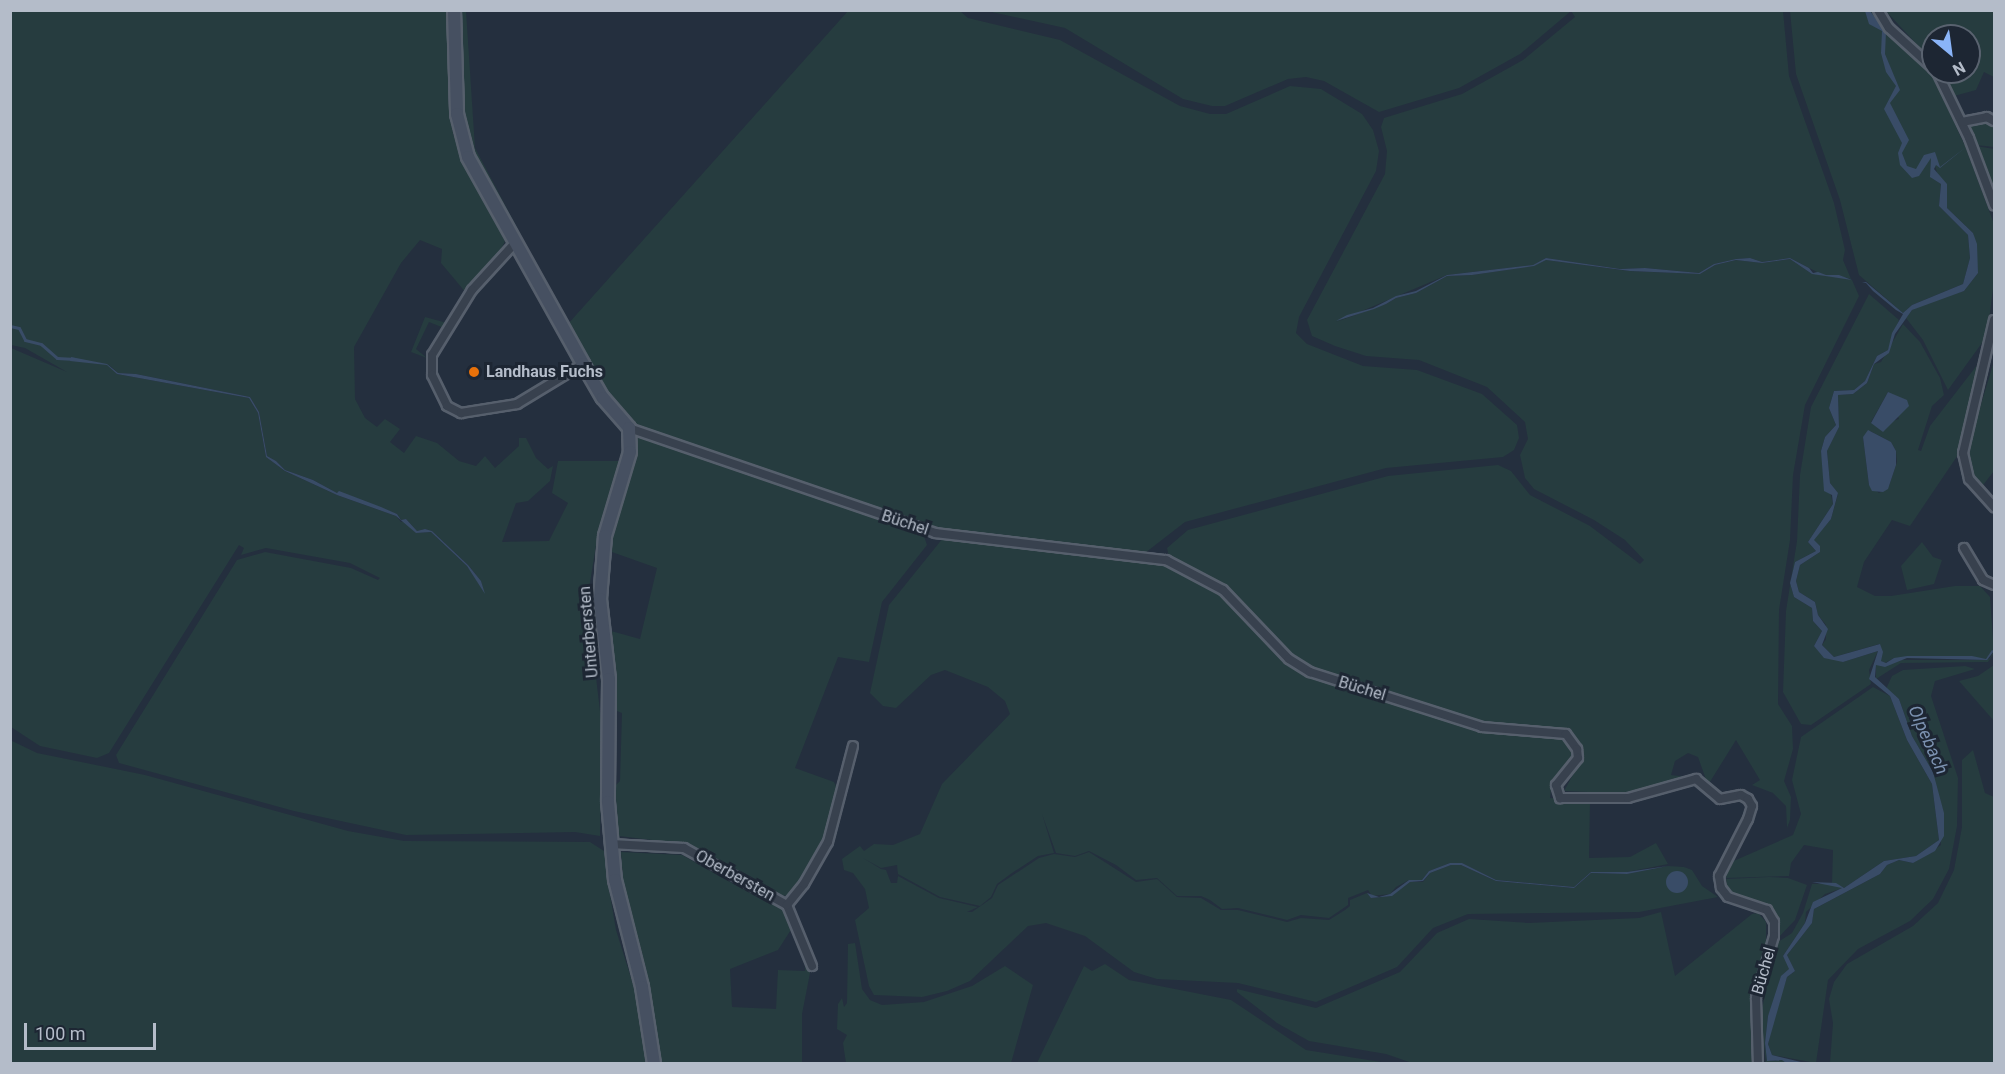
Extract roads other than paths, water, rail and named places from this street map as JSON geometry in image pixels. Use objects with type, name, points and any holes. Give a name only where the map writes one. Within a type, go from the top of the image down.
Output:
[{"type":"street","points":[[454,10],[457,114],[468,157],[603,398],[629,428]]},
{"type":"street","points":[[1878,10],[1889,28],[1921,57]]},
{"type":"street","points":[[1942,84],[1962,122],[1995,205]]},
{"type":"street","points":[[1962,122],[1986,117],[1995,121]]},
{"type":"street","points":[[515,243],[472,290],[432,355],[432,375],[447,406],[461,413],[517,404],[583,363]]},
{"type":"street","points":[[1995,320],[1963,453],[1970,479],[1995,507]]},
{"type":"street","name":"Unterbersten","points":[[629,428],[630,452],[601,566],[600,599],[611,710],[611,844],[619,907],[642,987],[654,1064]]},
{"type":"street","name":"Büchel","points":[[629,428],[935,533],[1166,560],[1223,590],[1289,659],[1310,672],[1482,727],[1566,734],[1577,749],[1578,758],[1556,785],[1560,798],[1628,798],[1696,779],[1720,799],[1741,795],[1748,799],[1752,806],[1748,819],[1728,853],[1719,876],[1721,888],[1728,897],[1767,910],[1774,922],[1774,936],[1756,998],[1758,1064]]},
{"type":"street","points":[[1964,548],[1983,580],[1995,585]]},
{"type":"street","name":"Oberbersten","points":[[787,905],[804,884],[828,843],[853,746]]},
{"type":"street","name":"Oberbersten","points":[[611,844],[684,848],[787,905],[812,966]]},
{"type":"water","points":[[1865,11],[1870,11],[1886,32],[1885,54],[1900,90],[1890,103],[1909,140],[1902,153],[1907,166],[1916,169],[1924,155],[1935,152],[1940,167],[1966,147],[1940,168],[1936,165],[1934,169],[1947,184],[1947,208],[1973,233],[1977,244],[1978,273],[1964,291],[1912,310],[1895,334],[1889,353],[1874,364],[1867,383],[1853,394],[1838,395],[1839,427],[1827,451],[1830,483],[1838,493],[1831,519],[1814,540],[1820,546],[1820,552],[1800,565],[1796,581],[1799,592],[1815,602],[1818,615],[1828,629],[1822,645],[1834,657],[1880,644],[1883,652],[1881,661],[1886,663],[1894,658],[1907,656],[1972,656],[1986,659],[1992,650],[1994,651],[1987,660],[1907,658],[1885,667],[1876,665],[1875,677],[1899,699],[1912,736],[1933,772],[1944,813],[1944,836],[1935,851],[1913,863],[1899,860],[1887,865],[1880,874],[1814,909],[1812,923],[1787,955],[1795,971],[1787,977],[1768,1044],[1772,1055],[1805,1063],[1786,1063],[1782,1060],[1767,1061],[1765,1043],[1768,1016],[1781,976],[1789,969],[1783,956],[1805,923],[1813,902],[1842,888],[1812,882],[1836,883],[1844,888],[1884,861],[1916,856],[1939,840],[1932,784],[1907,740],[1890,696],[1869,679],[1878,651],[1843,662],[1824,658],[1814,646],[1822,631],[1813,621],[1812,608],[1794,597],[1790,583],[1795,562],[1816,551],[1808,542],[1833,504],[1832,495],[1824,491],[1821,451],[1825,437],[1836,425],[1829,408],[1834,391],[1854,390],[1865,381],[1877,356],[1888,350],[1892,333],[1903,314],[1862,282],[1866,282],[1903,313],[1912,305],[1963,284],[1970,258],[1968,235],[1939,206],[1941,184],[1930,177],[1931,158],[1919,176],[1912,178],[1900,165],[1898,153],[1902,143],[1884,109],[1896,86],[1886,72],[1881,53],[1882,31],[1869,24]]},
{"type":"water","points":[[1546,258],[1620,269],[1645,268],[1699,273],[1714,264],[1736,259],[1750,258],[1762,262],[1790,258],[1809,268],[1813,273],[1839,275],[1852,280],[1812,274],[1790,259],[1762,263],[1736,260],[1715,265],[1700,274],[1630,271],[1546,260],[1534,266],[1472,275],[1447,276],[1416,293],[1396,298],[1374,309],[1336,321],[1347,315],[1373,308],[1396,296],[1416,291],[1447,275],[1533,265]]},
{"type":"water","points":[[71,357],[107,364],[118,373],[136,374],[250,397],[259,412],[267,456],[285,470],[313,480],[337,493],[339,491],[397,514],[401,520],[406,519],[417,531],[425,529],[432,531],[468,565],[481,581],[485,594],[467,566],[431,532],[416,533],[396,516],[337,495],[285,471],[266,457],[258,413],[249,398],[117,374],[107,365],[70,361]]},
{"type":"water","points":[[1888,392],[1907,400],[1909,406],[1883,432],[1871,423]]},
{"type":"water","points":[[1868,430],[1891,442],[1896,451],[1896,465],[1888,489],[1883,492],[1872,491],[1869,485],[1863,437]]},
{"type":"water","points":[[1450,863],[1462,863],[1496,880],[1574,887],[1591,872],[1627,872],[1668,866],[1627,874],[1591,873],[1574,888],[1496,881],[1461,865],[1451,865],[1430,873],[1423,881],[1410,882],[1392,896],[1371,898],[1367,893],[1379,897],[1390,894],[1409,880],[1422,880],[1429,871]]},
{"type":"water","points":[[1677,871],[1685,874],[1688,882],[1685,890],[1677,893],[1669,890],[1666,882],[1669,874]]},
{"type":"waterway","points":[[10,326],[19,328],[25,340],[41,344],[57,358],[75,359]]},
{"type":"place","name":"Landhaus Fuchs","points":[[474,372]]},
{"type":"water label","name":"Olpebach","points":[[1928,740]]}]
